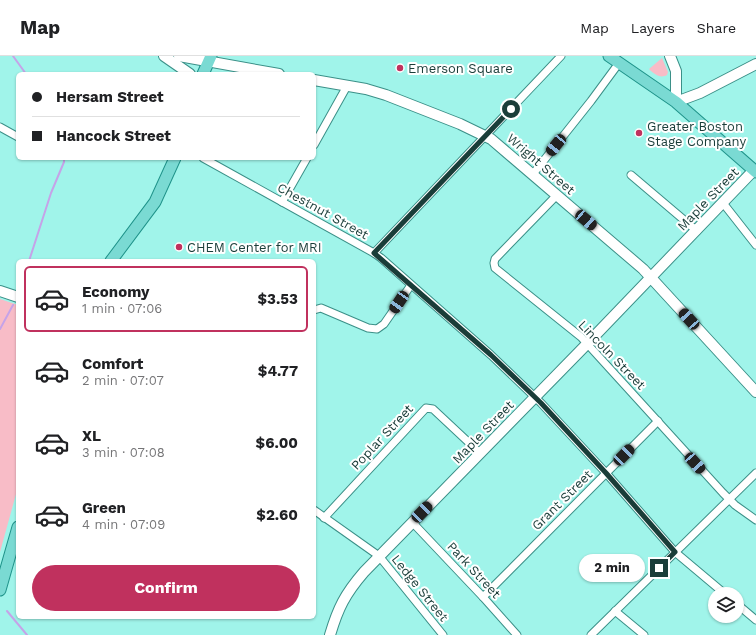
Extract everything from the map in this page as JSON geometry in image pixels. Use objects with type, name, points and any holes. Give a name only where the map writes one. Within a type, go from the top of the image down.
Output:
[{"type":"main road","points":[[609,56],[676,102],[755,171]]},
{"type":"main road","points":[[204,72],[210,58]]},
{"type":"main road","points":[[119,256],[155,202],[174,160]]},
{"type":"main road","points":[[0,590],[16,534]]},
{"type":"street","points":[[164,56],[187,72]]},
{"type":"street","points":[[179,56],[210,58],[270,72]]},
{"type":"street","points":[[374,253],[561,56]]},
{"type":"street","points":[[670,56],[676,71],[676,102],[700,93],[756,64]]},
{"type":"street","points":[[533,174],[619,63]]},
{"type":"street","name":"Wright Street","points":[[316,80],[366,89],[406,102],[486,135],[496,142],[651,277],[756,392]]},
{"type":"street","points":[[316,141],[347,86]]},
{"type":"street","points":[[0,127],[16,137]]},
{"type":"street","name":"Chestnut Street","points":[[207,160],[374,253],[491,355],[535,397],[606,473],[675,552],[717,587]]},
{"type":"street","points":[[282,202],[306,160]]},
{"type":"street","name":"Maple Street","points":[[330,635],[337,611],[358,578],[755,171]]},
{"type":"street","points":[[631,175],[697,230]]},
{"type":"street","name":"Lincoln Street","points":[[557,195],[496,258],[494,265],[497,270],[581,336],[729,500],[756,520]]},
{"type":"street","points":[[723,203],[756,245]]},
{"type":"street","points":[[316,309],[323,308],[368,328],[377,329],[384,324],[411,285]]},
{"type":"street","points":[[0,291],[16,296]]},
{"type":"street","name":"Poplar Street","points":[[324,518],[426,408],[433,409],[480,453]]},
{"type":"street","name":"Grant Street","points":[[483,597],[658,421]]},
{"type":"street","points":[[591,635],[756,473]]},
{"type":"street","name":"Ledge Street","points":[[316,512],[379,556],[443,635]]},
{"type":"street","name":"Park Street","points":[[412,522],[517,635]]},
{"type":"street","points":[[744,610],[756,620]]},
{"type":"street","points":[[615,611],[644,635]]},
{"type":"shaded area","points":[[662,58],[668,72],[667,75],[660,76],[649,69]]},
{"type":"shaded area","points":[[0,299],[16,304],[16,494],[0,552]]},
{"type":"waterway","points":[[13,56],[25,72]]},
{"type":"waterway","points":[[30,259],[51,193],[64,160]]},
{"type":"waterway","points":[[0,329],[13,305]]},
{"type":"waterway","points":[[7,611],[27,635]]},
{"type":"place","name":"Emerson Square","points":[[400,68]]},
{"type":"place","name":"Greater Boston Stage Company","points":[[639,133]]},
{"type":"place","name":"CHEM Center for MRI","points":[[179,247]]},
{"type":"route","points":[[511,109],[374,253],[491,355],[541,403],[606,473],[675,552],[659,568]]}]
